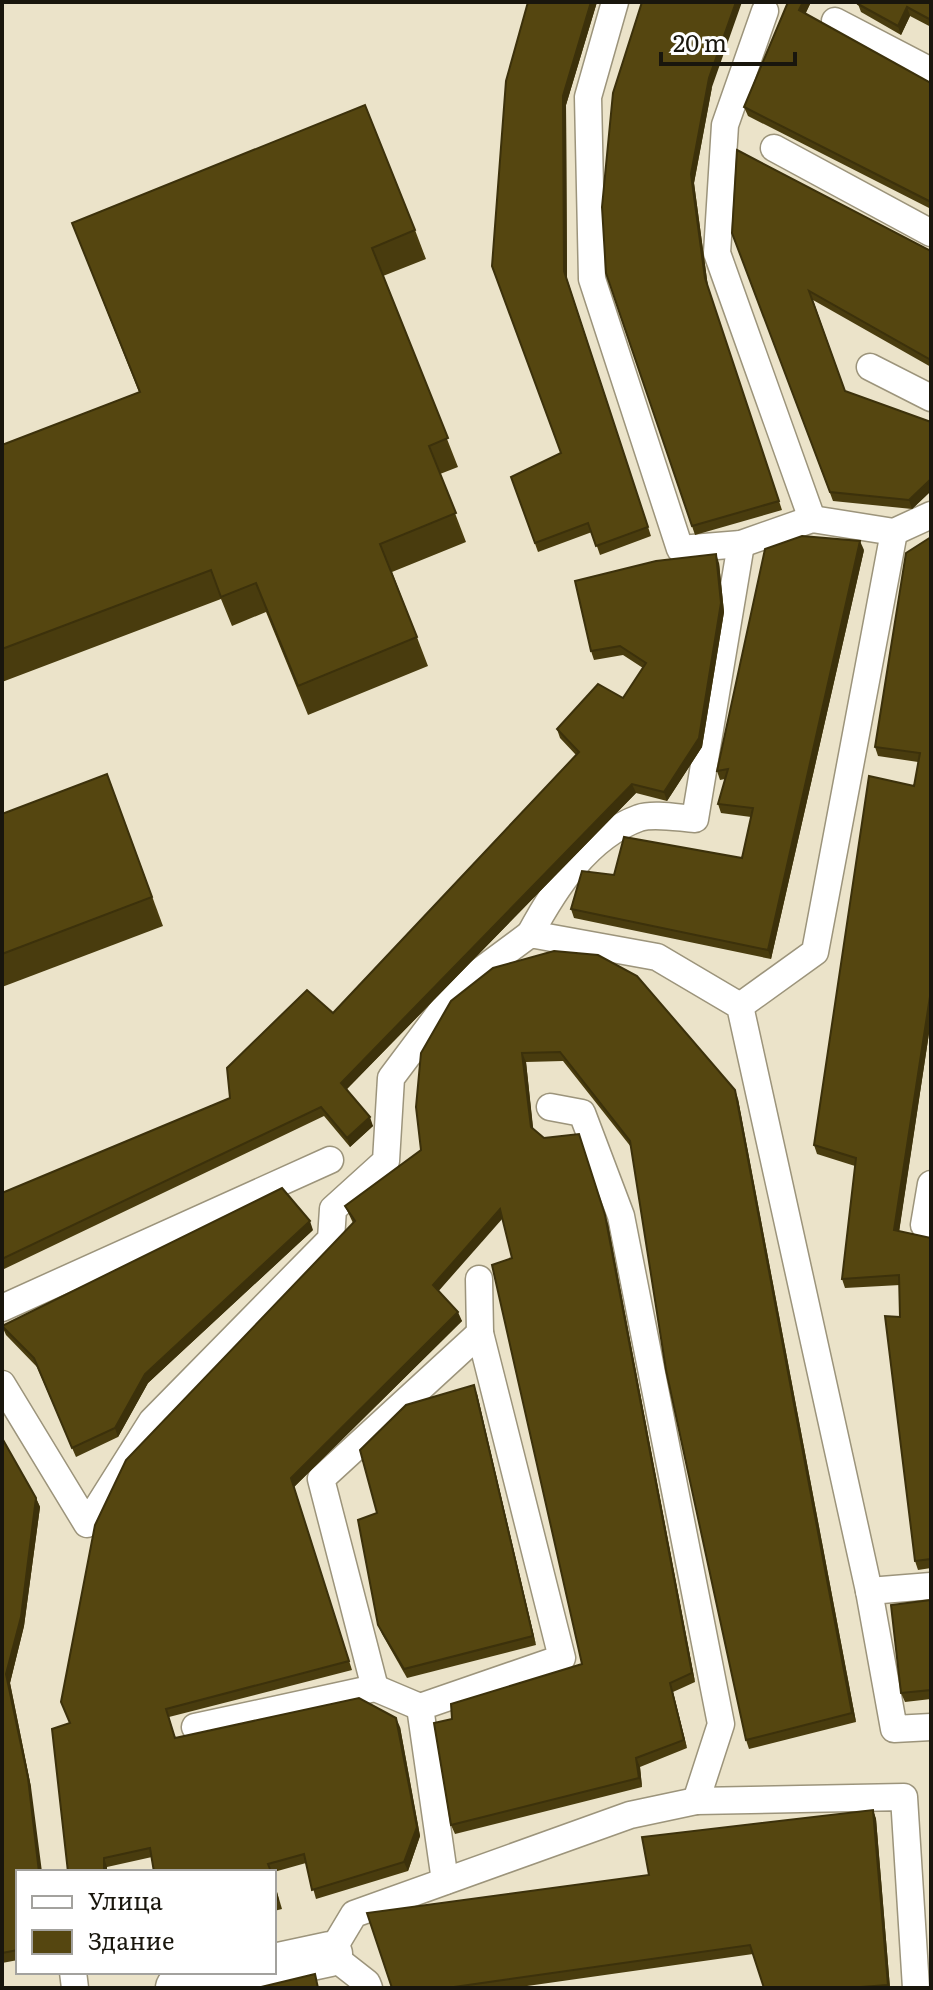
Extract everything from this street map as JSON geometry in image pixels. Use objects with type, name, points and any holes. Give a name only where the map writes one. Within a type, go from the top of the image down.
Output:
[{"type":"street","points":[[276,1966],[330,1954]]},
{"type":"street","points":[[178,1988],[239,1974]]},
{"type":"lane","points":[[615,2],[588,97],[592,279],[680,549],[741,544],[812,519],[894,532],[931,515]]},
{"type":"lane","points":[[765,11],[725,125],[717,253],[812,519]]},
{"type":"lane","points":[[835,21],[931,71]]},
{"type":"lane","points":[[774,148],[931,233]]},
{"type":"lane","points":[[870,367],[931,398]]},
{"type":"lane","points":[[740,1006],[815,952],[894,532]]},
{"type":"lane","points":[[2,1384],[87,1524],[152,1421],[331,1239],[333,1209],[386,1161],[391,1078],[460,986],[530,934],[557,885],[599,841],[641,817],[695,819],[741,544]]},
{"type":"lane","points":[[530,934],[657,957],[740,1006],[869,1591],[894,1729],[931,1727]]},
{"type":"lane","points":[[550,1107],[582,1113],[621,1216],[721,1724],[696,1801]]},
{"type":"lane","points":[[2,1308],[330,1160]]},
{"type":"lane","points":[[924,1225],[931,1184]]},
{"type":"lane","points":[[195,1727],[375,1688],[420,1707],[562,1658],[480,1333],[479,1279]]},
{"type":"lane","points":[[375,1688],[321,1479],[480,1333]]},
{"type":"lane","points":[[869,1591],[931,1586]]},
{"type":"lane","points":[[420,1707],[445,1881]]},
{"type":"lane","points":[[369,1988],[330,1954],[354,1914],[445,1881],[630,1815],[696,1801],[904,1797],[916,1988]]},
{"type":"building","points":[[528,2],[591,2],[563,96],[564,271],[648,527],[596,546],[588,523],[535,543],[511,477],[561,453],[492,266],[506,81]]},
{"type":"building","points":[[642,2],[736,2],[709,78],[691,174],[705,278],[779,501],[692,526],[606,273],[602,207],[613,93]]},
{"type":"building","points":[[788,2],[803,2],[799,10],[931,83],[931,202],[744,107]]},
{"type":"building","points":[[859,2],[931,2],[931,20],[907,7],[898,26]]},
{"type":"building","points":[[365,105],[415,230],[372,248],[448,438],[429,446],[456,513],[380,544],[417,637],[298,686],[256,583],[221,597],[211,570],[2,649],[2,445],[140,392],[72,223]]},
{"type":"building","points":[[737,150],[931,251],[931,360],[809,291],[845,391],[931,422],[931,479],[909,500],[830,492],[732,233]]},
{"type":"building","points":[[802,536],[860,541],[768,950],[571,909],[582,871],[614,875],[624,837],[742,858],[753,808],[718,804],[728,769],[717,771],[765,549]]},
{"type":"building","points":[[931,537],[931,990],[894,1230],[931,1238],[931,1559],[915,1561],[885,1316],[900,1317],[899,1275],[842,1279],[856,1158],[814,1145],[869,776],[914,786],[920,753],[875,747],[906,553]]},
{"type":"building","points":[[716,554],[721,603],[699,738],[664,792],[632,784],[341,1083],[370,1117],[347,1138],[321,1107],[2,1259],[2,1193],[230,1098],[227,1068],[307,990],[333,1013],[579,752],[557,729],[598,684],[623,698],[646,663],[620,646],[591,651],[575,581],[656,561]]},
{"type":"building","points":[[107,774],[152,897],[2,954],[2,814]]},
{"type":"building","points":[[554,951],[598,955],[637,976],[735,1090],[852,1713],[746,1740],[666,1370],[630,1141],[560,1052],[522,1053],[531,1127],[544,1138],[579,1134],[605,1215],[692,1673],[670,1683],[684,1740],[636,1758],[639,1778],[451,1825],[434,1723],[452,1719],[451,1704],[582,1664],[492,1265],[512,1258],[500,1209],[433,1285],[458,1312],[291,1478],[349,1661],[166,1709],[175,1738],[359,1698],[396,1718],[417,1827],[404,1862],[312,1890],[304,1854],[268,1864],[270,1870],[154,1870],[150,1848],[104,1858],[104,1870],[68,1870],[52,1729],[70,1723],[61,1702],[95,1525],[126,1460],[355,1221],[345,1206],[421,1150],[416,1107],[421,1053],[451,1001],[493,968]]},
{"type":"building","points":[[282,1188],[310,1221],[145,1374],[115,1428],[72,1448],[34,1358],[2,1326]]},
{"type":"building","points":[[474,1385],[533,1636],[404,1669],[378,1625],[358,1520],[377,1513],[360,1450],[406,1405]]},
{"type":"building","points":[[2,1438],[36,1498],[21,1617],[6,1674],[28,1778],[39,1870],[16,1870],[16,1950],[2,1953]]},
{"type":"building","points":[[931,1600],[931,1690],[901,1693],[891,1605]]},
{"type":"building","points":[[873,1810],[888,1985],[764,1988],[750,1945],[447,1988],[392,1988],[367,1913],[649,1875],[642,1837]]},
{"type":"building","points":[[315,1974],[318,1988],[257,1988]]}]
